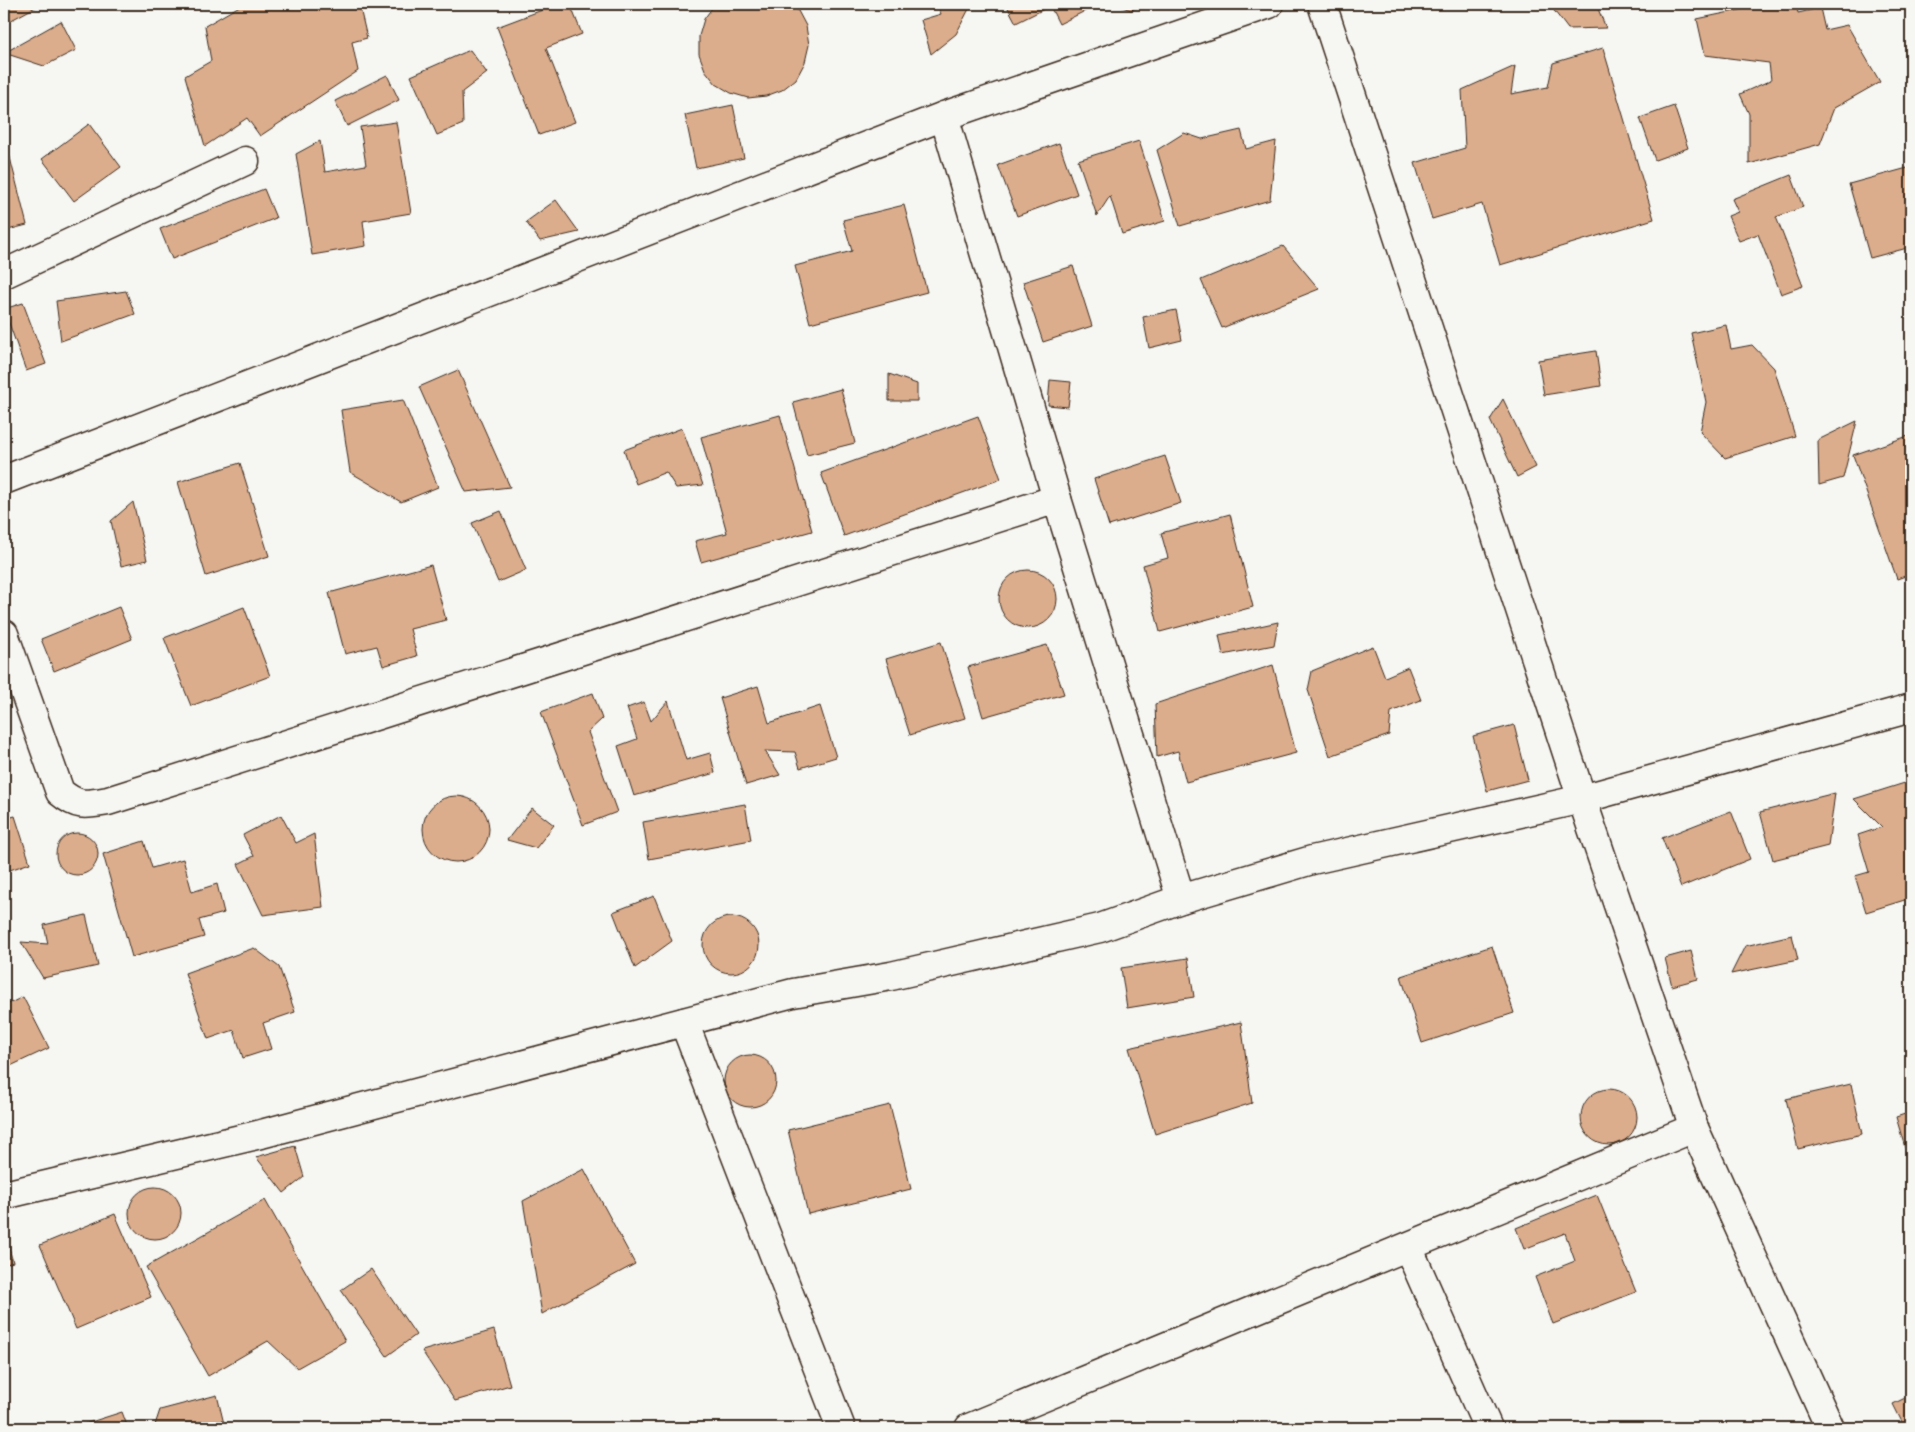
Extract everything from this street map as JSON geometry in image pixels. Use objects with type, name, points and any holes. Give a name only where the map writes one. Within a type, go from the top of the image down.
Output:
[{"type":"street","points":[[4,480],[944,116],[1269,4]]},
{"type":"street","points":[[1322,4],[1582,799],[1694,1128],[1830,1428]]},
{"type":"street","points":[[944,116],[1056,499],[1181,899]]},
{"type":"street","points":[[4,274],[245,161]]},
{"type":"street","points":[[4,634],[60,792],[74,804],[88,804],[117,798],[1056,499]]},
{"type":"street","points":[[4,1195],[261,1134],[793,993],[891,976],[1100,928],[1181,899],[1312,860],[1582,799],[1911,708]]},
{"type":"street","points":[[684,1022],[842,1428]]},
{"type":"street","points":[[969,1428],[1694,1128]]},
{"type":"street","points":[[1408,1247],[1488,1428]]},
{"type":"building","points":[[4,4],[41,4],[4,24]]},
{"type":"building","points":[[243,4],[309,4],[311,7],[317,4],[359,4],[367,38],[352,42],[358,71],[260,136],[247,118],[205,146],[185,76],[211,61],[205,26]]},
{"type":"building","points":[[558,4],[570,4],[582,34],[546,48],[575,122],[539,135],[497,27]]},
{"type":"building","points":[[715,4],[791,4],[797,9],[806,26],[809,45],[805,62],[796,79],[782,90],[766,96],[748,98],[731,93],[716,84],[705,70],[699,54],[699,36],[704,19]]},
{"type":"building","points":[[937,4],[971,5],[956,34],[931,54],[921,20],[941,14]]},
{"type":"building","points":[[1006,4],[1097,5],[1059,24],[1050,6],[1016,23]]},
{"type":"building","points":[[1114,4],[1146,4],[1131,10]]},
{"type":"building","points":[[1549,4],[1596,4],[1606,28],[1568,29]]},
{"type":"building","points":[[1768,4],[1796,4],[1798,13],[1820,8],[1825,30],[1847,25],[1880,82],[1834,108],[1820,144],[1749,164],[1749,114],[1740,94],[1771,80],[1769,63],[1705,55],[1697,19]]},
{"type":"building","points":[[61,21],[76,50],[44,66],[4,53]]},
{"type":"building","points":[[1603,48],[1654,219],[1500,265],[1482,204],[1432,219],[1415,163],[1465,148],[1462,90],[1515,66],[1511,94],[1548,87],[1553,63]]},
{"type":"building","points":[[470,50],[487,73],[462,92],[463,124],[437,135],[411,76]]},
{"type":"building","points":[[387,75],[399,100],[347,126],[335,101]]},
{"type":"building","points":[[733,105],[744,158],[696,168],[685,115]]},
{"type":"building","points":[[1674,106],[1688,148],[1655,160],[1640,118]]},
{"type":"building","points":[[396,122],[411,213],[363,221],[366,246],[312,255],[296,154],[320,141],[325,172],[366,165],[360,127]]},
{"type":"building","points":[[89,124],[121,167],[74,201],[42,159]]},
{"type":"building","points":[[1241,130],[1246,149],[1276,141],[1270,200],[1180,226],[1157,150],[1184,133],[1202,139]]},
{"type":"building","points":[[4,134],[27,225],[4,231]]},
{"type":"building","points":[[1139,141],[1165,221],[1122,234],[1110,196],[1097,216],[1078,160]]},
{"type":"building","points":[[1059,143],[1077,194],[1017,216],[998,165]]},
{"type":"building","points":[[1911,167],[1911,247],[1870,258],[1849,184]]},
{"type":"building","points":[[1791,175],[1803,207],[1776,217],[1803,286],[1781,294],[1758,234],[1739,241],[1728,216],[1738,212],[1732,199]]},
{"type":"building","points":[[264,189],[276,218],[172,259],[160,229]]},
{"type":"building","points":[[556,200],[579,232],[540,241],[526,222]]},
{"type":"building","points":[[904,205],[927,292],[810,323],[795,266],[852,251],[843,220]]},
{"type":"building","points":[[1283,246],[1319,289],[1222,328],[1201,280]]},
{"type":"building","points":[[1073,266],[1092,326],[1043,342],[1023,282]]},
{"type":"building","points":[[126,291],[135,314],[61,341],[56,301]]},
{"type":"building","points":[[23,303],[46,364],[26,371],[4,309]]},
{"type":"building","points":[[1176,310],[1182,340],[1149,348],[1143,317]]},
{"type":"building","points":[[1726,325],[1731,349],[1752,345],[1774,368],[1795,436],[1725,458],[1700,432],[1706,402],[1691,333]]},
{"type":"building","points":[[1596,351],[1601,386],[1544,395],[1538,360]]},
{"type":"building","points":[[458,370],[510,487],[466,492],[419,387]]},
{"type":"building","points":[[889,374],[917,384],[917,401],[889,401]]},
{"type":"building","points":[[1050,380],[1071,382],[1068,407],[1048,405]]},
{"type":"building","points":[[4,383],[8,402],[7,428],[4,428]]},
{"type":"building","points":[[841,389],[855,443],[807,455],[793,402]]},
{"type":"building","points":[[1503,399],[1536,467],[1517,477],[1490,420]]},
{"type":"building","points":[[403,400],[438,487],[401,502],[350,472],[341,410]]},
{"type":"building","points":[[780,415],[812,531],[701,562],[695,541],[727,533],[701,437]]},
{"type":"building","points":[[978,416],[1001,479],[844,536],[821,473]]},
{"type":"building","points":[[1857,421],[1843,478],[1819,485],[1818,440]]},
{"type":"building","points":[[682,428],[703,485],[676,488],[666,472],[636,484],[624,450]]},
{"type":"building","points":[[1911,435],[1911,574],[1897,579],[1853,455]]},
{"type":"building","points":[[1165,456],[1181,503],[1109,526],[1094,479]]},
{"type":"building","points":[[240,463],[269,556],[206,576],[178,482]]},
{"type":"building","points":[[133,502],[147,560],[121,566],[111,521]]},
{"type":"building","points":[[501,511],[526,570],[498,582],[472,523]]},
{"type":"building","points":[[1230,514],[1253,607],[1160,632],[1143,565],[1168,558],[1161,533]]},
{"type":"building","points":[[431,565],[446,620],[410,629],[417,656],[383,666],[377,646],[345,654],[329,593]]},
{"type":"building","points":[[1028,570],[1039,572],[1052,583],[1057,599],[1055,610],[1044,623],[1028,628],[1017,626],[1004,615],[999,599],[1001,588],[1012,575]]},
{"type":"building","points":[[119,607],[132,639],[54,671],[41,639]]},
{"type":"building","points":[[244,607],[270,676],[191,706],[164,638]]},
{"type":"building","points":[[1278,622],[1274,645],[1223,655],[1219,635]]},
{"type":"building","points":[[941,642],[965,718],[910,735],[886,659]]},
{"type":"building","points":[[1047,645],[1064,694],[983,717],[968,667]]},
{"type":"building","points":[[1373,646],[1385,677],[1408,667],[1421,700],[1391,712],[1389,735],[1330,756],[1308,690],[1312,671]]},
{"type":"building","points":[[1273,665],[1296,753],[1186,782],[1178,751],[1157,757],[1155,704]]},
{"type":"building","points":[[758,686],[769,723],[820,706],[836,757],[800,768],[795,752],[765,751],[780,775],[746,785],[720,698]]},
{"type":"building","points":[[593,693],[602,719],[588,732],[617,812],[583,825],[541,712]]},
{"type":"building","points":[[668,701],[686,760],[710,753],[715,773],[634,796],[618,746],[637,739],[627,708],[644,702],[651,721]]},
{"type":"building","points":[[1514,725],[1528,780],[1487,791],[1473,736]]},
{"type":"building","points":[[1911,781],[1911,898],[1866,912],[1855,876],[1869,872],[1858,835],[1882,827],[1854,799]]},
{"type":"building","points":[[1835,793],[1828,846],[1773,860],[1760,812]]},
{"type":"building","points":[[450,796],[462,796],[474,801],[484,811],[489,823],[487,842],[474,857],[462,862],[450,862],[438,857],[428,847],[423,835],[423,823],[428,811],[438,801]]},
{"type":"building","points":[[745,804],[751,840],[649,859],[643,822]]},
{"type":"building","points":[[532,808],[554,825],[536,848],[507,840]]},
{"type":"building","points":[[1731,811],[1750,859],[1681,887],[1662,838]]},
{"type":"building","points":[[281,815],[296,843],[314,834],[323,907],[263,915],[238,864],[254,856],[243,835]]},
{"type":"building","points":[[15,816],[30,863],[4,872],[4,819]]},
{"type":"building","points":[[77,833],[92,839],[98,854],[92,869],[77,875],[62,869],[56,854],[62,839]]},
{"type":"building","points":[[144,841],[152,868],[183,859],[192,892],[217,884],[224,913],[199,920],[204,937],[132,957],[103,854]]},
{"type":"building","points":[[654,896],[672,941],[635,968],[613,912]]},
{"type":"building","points":[[86,915],[98,966],[43,978],[21,942],[48,944],[44,925]]},
{"type":"building","points":[[731,917],[742,919],[751,925],[757,934],[759,945],[757,956],[751,965],[742,971],[731,973],[720,971],[711,965],[705,956],[703,945],[705,934],[711,925],[720,919]]},
{"type":"building","points":[[1792,935],[1798,960],[1731,974],[1745,946]]},
{"type":"building","points":[[1492,946],[1514,1013],[1422,1043],[1401,976]]},
{"type":"building","points":[[254,948],[279,967],[295,1012],[263,1023],[271,1049],[243,1058],[234,1030],[208,1039],[185,973]]},
{"type":"building","points":[[1691,951],[1698,979],[1672,986],[1665,958]]},
{"type":"building","points":[[1188,958],[1194,997],[1127,1008],[1121,968]]},
{"type":"building","points":[[23,997],[49,1048],[4,1069],[4,1006]]},
{"type":"building","points":[[1241,1022],[1252,1103],[1155,1134],[1129,1048]]},
{"type":"building","points":[[745,1055],[755,1055],[764,1059],[772,1067],[776,1081],[772,1095],[764,1103],[755,1107],[745,1107],[736,1103],[728,1095],[724,1086],[724,1076],[728,1067],[736,1059]]},
{"type":"building","points":[[1851,1084],[1862,1134],[1798,1149],[1786,1099]]},
{"type":"building","points":[[1609,1089],[1620,1091],[1629,1097],[1635,1106],[1637,1117],[1635,1128],[1629,1137],[1620,1143],[1609,1145],[1598,1143],[1589,1137],[1583,1128],[1581,1117],[1583,1106],[1589,1097],[1598,1091]]},
{"type":"building","points":[[890,1105],[911,1189],[808,1214],[788,1130]]},
{"type":"building","points":[[1911,1112],[1911,1168],[1896,1117]]},
{"type":"building","points":[[295,1146],[304,1177],[284,1193],[256,1157]]},
{"type":"building","points":[[584,1169],[635,1264],[542,1314],[523,1201]]},
{"type":"building","points":[[150,1187],[160,1187],[174,1194],[181,1208],[181,1218],[174,1232],[160,1239],[150,1239],[140,1235],[133,1228],[129,1218],[129,1208],[133,1198],[140,1191]]},
{"type":"building","points":[[1597,1195],[1636,1292],[1553,1324],[1535,1277],[1575,1261],[1565,1233],[1524,1249],[1516,1228]]},
{"type":"building","points":[[265,1200],[345,1341],[297,1368],[268,1341],[208,1376],[146,1267]]},
{"type":"building","points":[[115,1214],[151,1297],[76,1329],[40,1245]]},
{"type":"building","points":[[4,1232],[13,1262],[4,1265]]},
{"type":"building","points":[[371,1269],[416,1335],[387,1356],[341,1290]]},
{"type":"building","points":[[494,1330],[510,1385],[455,1401],[422,1351]]},
{"type":"building","points":[[217,1395],[225,1428],[154,1428],[160,1410]]},
{"type":"building","points":[[1911,1395],[1911,1428],[1905,1428],[1893,1404]]},
{"type":"building","points":[[4,1407],[8,1419],[4,1420]]},
{"type":"building","points":[[122,1412],[128,1428],[72,1428]]}]
